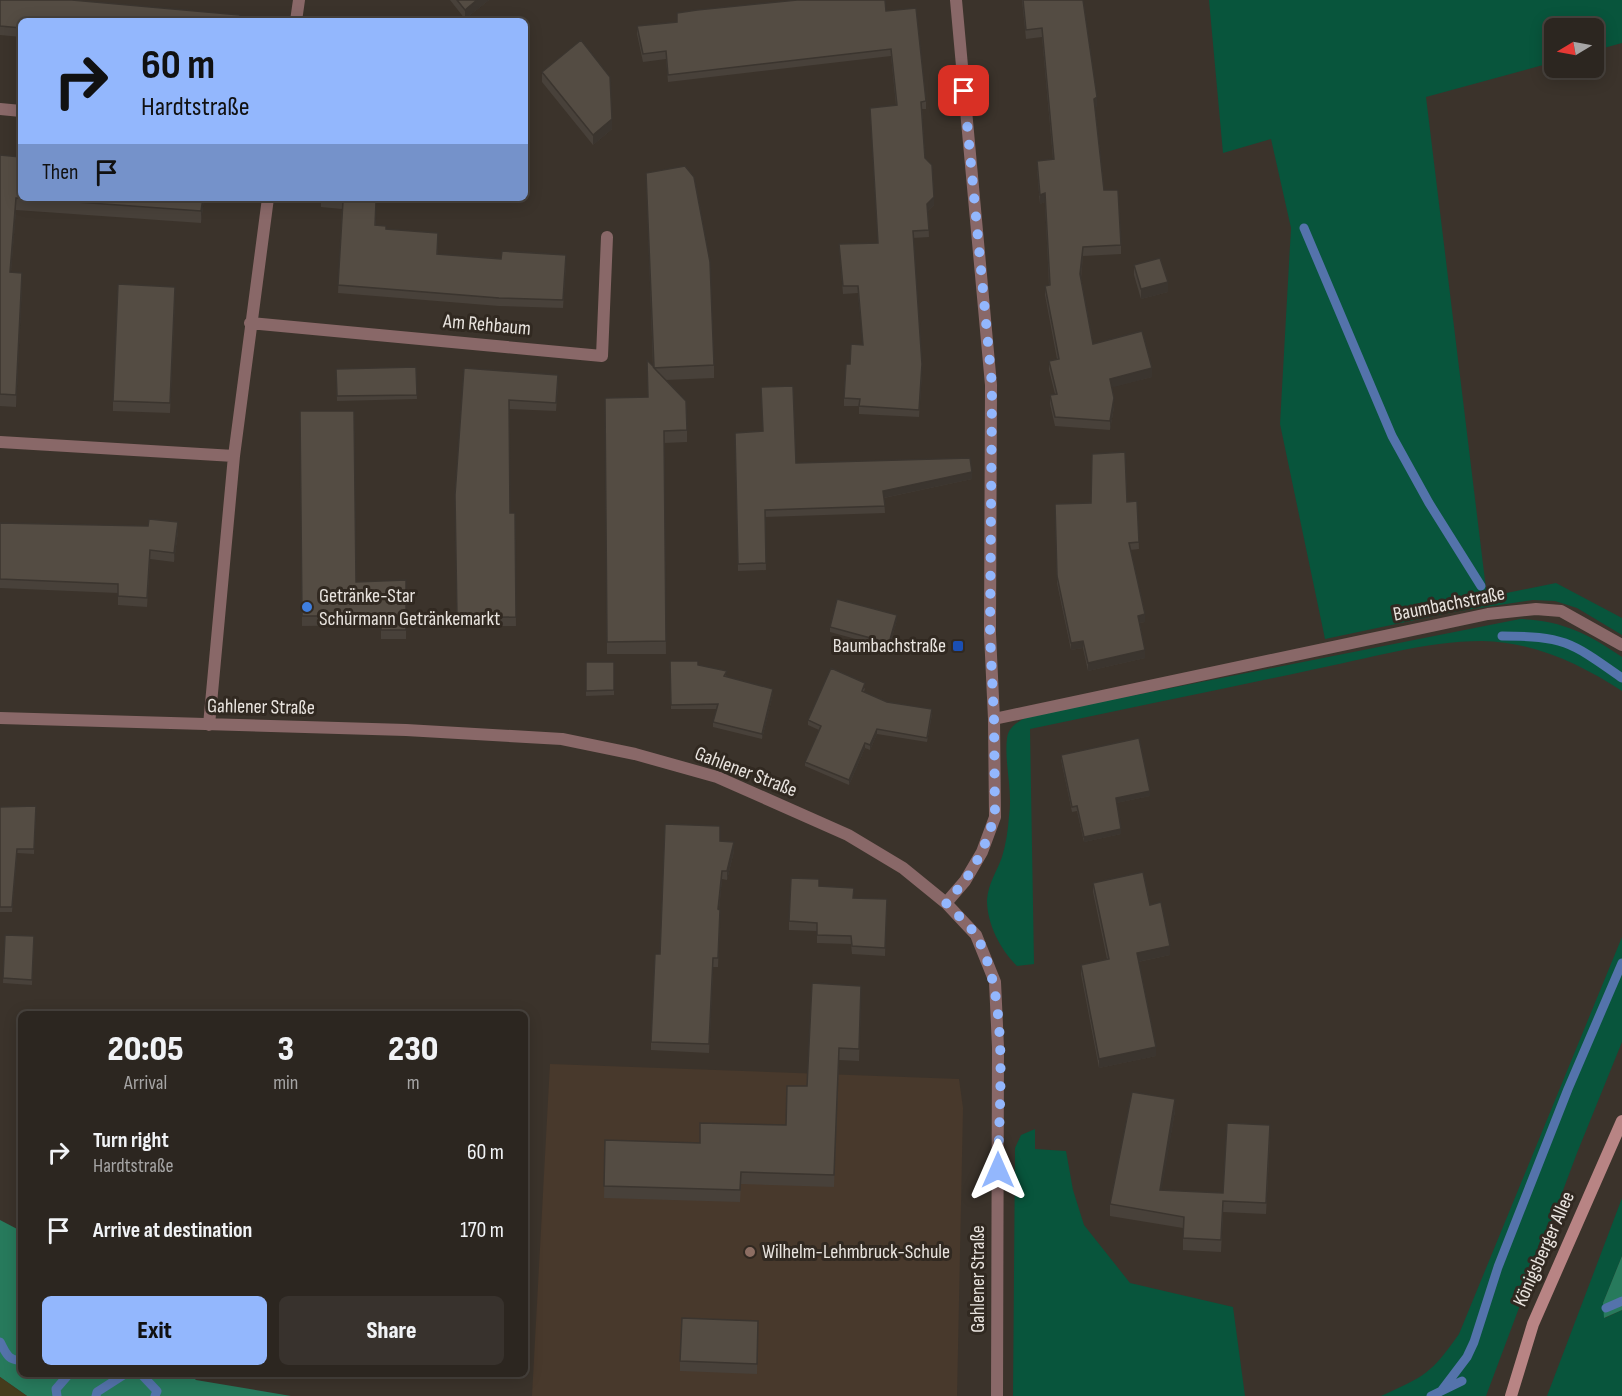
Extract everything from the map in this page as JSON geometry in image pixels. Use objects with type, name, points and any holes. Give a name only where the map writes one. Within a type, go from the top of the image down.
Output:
[{"type":"main road","name":"Königsberger Allee","points":[[1510,1396],[1533,1324],[1622,1121]]},
{"type":"street","points":[[296,18],[299,0]]},
{"type":"street","points":[[946,903],[965,881],[982,852],[995,816],[990,634],[992,385],[956,0]]},
{"type":"street","points":[[0,109],[18,111]]},
{"type":"street","points":[[209,725],[234,456],[268,201]]},
{"type":"street","name":"Am Rehbaum","points":[[250,323],[602,356],[607,237]]},
{"type":"street","points":[[0,441],[234,456]]},
{"type":"street","name":"Baumbachstraße","points":[[994,719],[1488,614],[1536,609],[1561,611],[1622,645]]},
{"type":"street","name":"Gahlener Straße","points":[[0,718],[406,730],[562,739],[635,754],[717,777],[848,835],[903,868],[946,903],[976,935],[995,982],[998,1047],[997,1396]]},
{"type":"shaded area","name":"Wilhelm-Lehmbruck-Schule","points":[[550,1064],[959,1079],[963,1108],[957,1396],[532,1396]]},
{"type":"green space","points":[[1209,0],[1622,0],[1622,43],[1604,48],[1604,18],[1544,18],[1544,65],[1426,97],[1487,597],[1556,583],[1622,618],[1622,635],[1577,608],[1555,601],[1533,600],[1453,612],[1325,639],[1280,424],[1291,228],[1271,139],[1223,153]]},
{"type":"green space","points":[[1520,619],[1562,625],[1586,635],[1622,657],[1622,691],[1590,672],[1538,650],[1501,642],[1461,642],[1396,651],[1030,729],[1034,964],[1017,966],[1005,952],[992,927],[987,900],[1007,837],[1010,806],[1007,738],[1012,727],[1018,722],[1029,716]]},
{"type":"green space","points":[[1622,937],[1622,1042],[1577,1153],[1486,1396],[1381,1396],[1408,1384],[1434,1366],[1459,1334]]},
{"type":"green space","points":[[1035,1129],[1035,1149],[1066,1151],[1073,1190],[1084,1225],[1130,1283],[1233,1307],[1245,1396],[1013,1396],[1015,1148],[1021,1135]]},
{"type":"green space","points":[[1622,1198],[1622,1256],[1603,1303],[1605,1318],[1622,1310],[1622,1396],[1547,1396]]},
{"type":"green space","points":[[0,1220],[18,1229],[18,1377],[193,1377],[196,1380],[291,1396],[27,1396],[0,1377]]},
{"type":"green space","points":[[1622,1256],[1622,1310],[1604,1318],[1603,1303]]},
{"type":"sand","points":[[0,1377],[27,1396],[0,1396]]},
{"type":"building","points":[[0,0],[72,0],[240,15],[240,18],[18,18],[18,28],[0,26]]},
{"type":"building","points":[[457,0],[477,0],[465,10]]},
{"type":"building","points":[[797,0],[885,0],[886,11],[916,8],[926,101],[921,102],[925,158],[932,165],[934,197],[927,204],[929,230],[913,231],[922,364],[919,410],[859,406],[860,399],[844,398],[846,364],[850,364],[851,344],[863,345],[858,286],[843,286],[839,244],[878,243],[870,108],[897,105],[891,49],[668,75],[666,51],[643,54],[637,26],[677,22],[677,13]]},
{"type":"building","points":[[1023,0],[1083,0],[1097,97],[1094,99],[1104,190],[1118,190],[1121,245],[1083,247],[1080,274],[1093,344],[1142,331],[1152,368],[1110,379],[1114,398],[1110,421],[1055,417],[1050,395],[1057,394],[1049,361],[1059,359],[1045,286],[1050,285],[1045,193],[1040,195],[1037,161],[1054,159],[1042,28],[1026,30]]},
{"type":"building","points":[[581,40],[610,77],[612,119],[593,135],[542,72]]},
{"type":"building","points":[[0,155],[18,157],[18,198],[16,198],[10,272],[22,273],[16,395],[0,394]]},
{"type":"building","points":[[685,166],[694,177],[710,262],[714,365],[654,368],[686,401],[687,430],[664,431],[666,641],[607,642],[605,398],[648,397],[647,360],[654,367],[646,173]]},
{"type":"building","points":[[63,201],[203,201],[201,211]]},
{"type":"building","points":[[343,201],[376,202],[375,225],[386,226],[386,229],[438,233],[437,254],[501,259],[502,251],[566,255],[563,300],[499,298],[338,285]]},
{"type":"building","points":[[1160,258],[1168,282],[1141,289],[1134,265]]},
{"type":"building","points":[[118,284],[175,287],[170,403],[113,401]]},
{"type":"building","points":[[416,367],[417,395],[337,396],[336,369]]},
{"type":"building","points":[[464,368],[558,375],[556,403],[509,400],[510,513],[515,513],[516,617],[457,618],[455,495]]},
{"type":"building","points":[[793,386],[796,463],[970,458],[972,472],[883,491],[885,506],[765,510],[766,563],[738,564],[735,433],[763,431],[761,387]]},
{"type":"building","points":[[300,411],[354,411],[356,582],[406,580],[406,630],[381,630],[381,616],[302,616]]},
{"type":"building","points":[[1125,452],[1127,502],[1137,501],[1139,542],[1129,543],[1145,614],[1138,616],[1145,650],[1088,663],[1083,641],[1071,643],[1057,576],[1055,504],[1091,503],[1092,454]]},
{"type":"building","points":[[149,519],[178,522],[174,553],[150,550],[147,598],[118,596],[118,584],[0,579],[0,523],[148,526]]},
{"type":"building","points":[[837,599],[897,615],[889,643],[830,627]]},
{"type":"building","points":[[670,661],[698,661],[698,665],[727,671],[724,676],[773,689],[762,734],[713,722],[718,704],[671,705]]},
{"type":"building","points":[[586,662],[614,662],[614,690],[586,691]]},
{"type":"building","points":[[831,668],[865,683],[862,691],[887,702],[932,709],[927,738],[877,729],[870,745],[865,743],[849,780],[805,762],[821,726],[808,720]]},
{"type":"building","points":[[1139,738],[1150,791],[1116,798],[1121,829],[1084,837],[1077,806],[1072,807],[1061,755]]},
{"type":"building","points":[[36,806],[34,849],[17,849],[12,907],[0,907],[0,807]]},
{"type":"building","points":[[665,824],[720,826],[720,841],[734,842],[727,871],[722,871],[718,909],[720,910],[718,958],[713,958],[709,1044],[651,1042],[655,954],[660,954]]},
{"type":"building","points":[[1143,872],[1150,905],[1161,902],[1170,946],[1137,953],[1156,1047],[1099,1059],[1081,965],[1109,959],[1093,883]]},
{"type":"building","points":[[791,878],[819,879],[819,886],[854,888],[853,898],[887,899],[885,948],[852,946],[851,936],[817,935],[817,923],[789,921]]},
{"type":"building","points":[[5,935],[34,936],[32,980],[3,978]]},
{"type":"building","points":[[812,983],[861,986],[859,1049],[839,1048],[834,1175],[741,1172],[740,1190],[604,1186],[605,1140],[700,1143],[700,1123],[786,1125],[787,1086],[807,1086]]},
{"type":"building","points":[[1132,1092],[1175,1099],[1160,1190],[1223,1193],[1227,1123],[1270,1125],[1266,1203],[1223,1201],[1221,1240],[1183,1238],[1184,1217],[1110,1204]]},
{"type":"building","points":[[682,1318],[758,1321],[757,1364],[680,1361]]},
{"type":"waterway","points":[[1304,228],[1392,436],[1429,503],[1481,586]]},
{"type":"waterway","points":[[1502,636],[1540,638],[1566,644],[1590,656],[1622,678]]},
{"type":"waterway","points":[[1442,1390],[1467,1357],[1474,1342],[1498,1267],[1568,1089],[1622,963]]},
{"type":"waterway","points":[[1606,1308],[1622,1301]]},
{"type":"waterway","points":[[0,1342],[10,1358],[18,1360]]},
{"type":"waterway","points":[[57,1396],[56,1389],[66,1377]]},
{"type":"waterway","points":[[96,1396],[97,1392],[120,1377]]},
{"type":"waterway","points":[[144,1377],[157,1391],[155,1396]]},
{"type":"waterway","points":[[1431,1396],[1462,1381]]},
{"type":"place","name":"Getränke-Star Schürmann Getränkemarkt","points":[[307,607]]},
{"type":"place","name":"Baumbachstraße","points":[[958,646]]},
{"type":"place","name":"Wilhelm-Lehmbruck-Schule","points":[[750,1252]]},
{"type":"route","points":[[964,91],[992,385],[990,634],[995,816],[982,852],[965,881],[946,903],[976,935],[995,982],[998,1047],[998,1170]]}]
